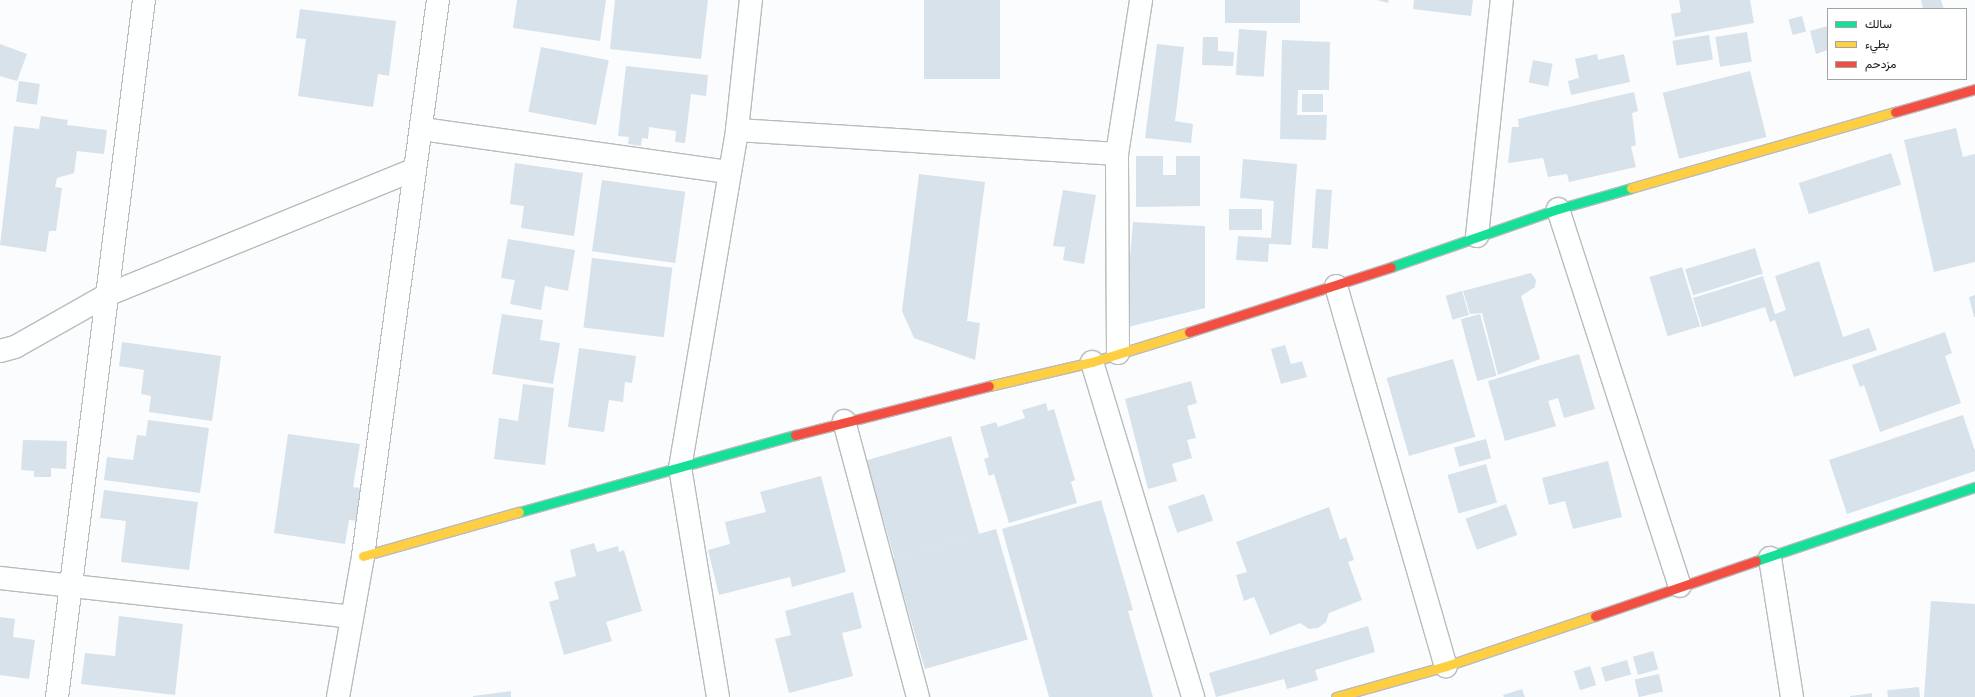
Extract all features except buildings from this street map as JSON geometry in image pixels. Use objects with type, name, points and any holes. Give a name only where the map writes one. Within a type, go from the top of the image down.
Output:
[{"type":"street","points":[[57,697],[144,0]]},
{"type":"street","points":[[338,697],[363,556],[413,170],[422,129],[438,0]]},
{"type":"street","points":[[718,697],[680,468],[728,172],[737,130],[751,0]]},
{"type":"street","points":[[1118,354],[1118,154],[1141,0]]},
{"type":"street","points":[[1477,236],[1504,1]]},
{"type":"street","points":[[363,556],[844,421],[1092,362],[1336,286],[1477,236],[1558,210],[1975,89]]},
{"type":"street","points":[[422,129],[728,172]]},
{"type":"street","points":[[737,130],[1118,154]]},
{"type":"street","points":[[0,351],[15,347],[107,295],[413,170]]},
{"type":"street","points":[[1558,210],[1680,586]]},
{"type":"street","points":[[1336,286],[1446,666]]},
{"type":"street","points":[[1092,362],[1193,697]]},
{"type":"street","points":[[844,421],[918,697]]},
{"type":"street","points":[[1336,697],[1446,666],[1680,586],[1770,558],[1975,487]]},
{"type":"street","points":[[1770,558],[1792,697]]},
{"type":"street","points":[[0,578],[351,617]]},
{"type":"traffic: fast","points":[[1391,267],[1558,209],[1631,188]]},
{"type":"traffic: fast","points":[[519,512],[795,435]]},
{"type":"traffic: fast","points":[[1756,561],[1975,487]]},
{"type":"traffic: slow","points":[[1631,188],[1895,112]]},
{"type":"traffic: slow","points":[[989,386],[1092,362],[1189,332]]},
{"type":"traffic: slow","points":[[363,556],[519,512]]},
{"type":"traffic: slow","points":[[1336,697],[1446,666],[1595,616]]},
{"type":"traffic: jam","points":[[1895,112],[1975,89]]},
{"type":"traffic: jam","points":[[1189,332],[1391,267]]},
{"type":"traffic: jam","points":[[795,435],[989,386]]},
{"type":"traffic: jam","points":[[1595,616],[1756,561]]}]
